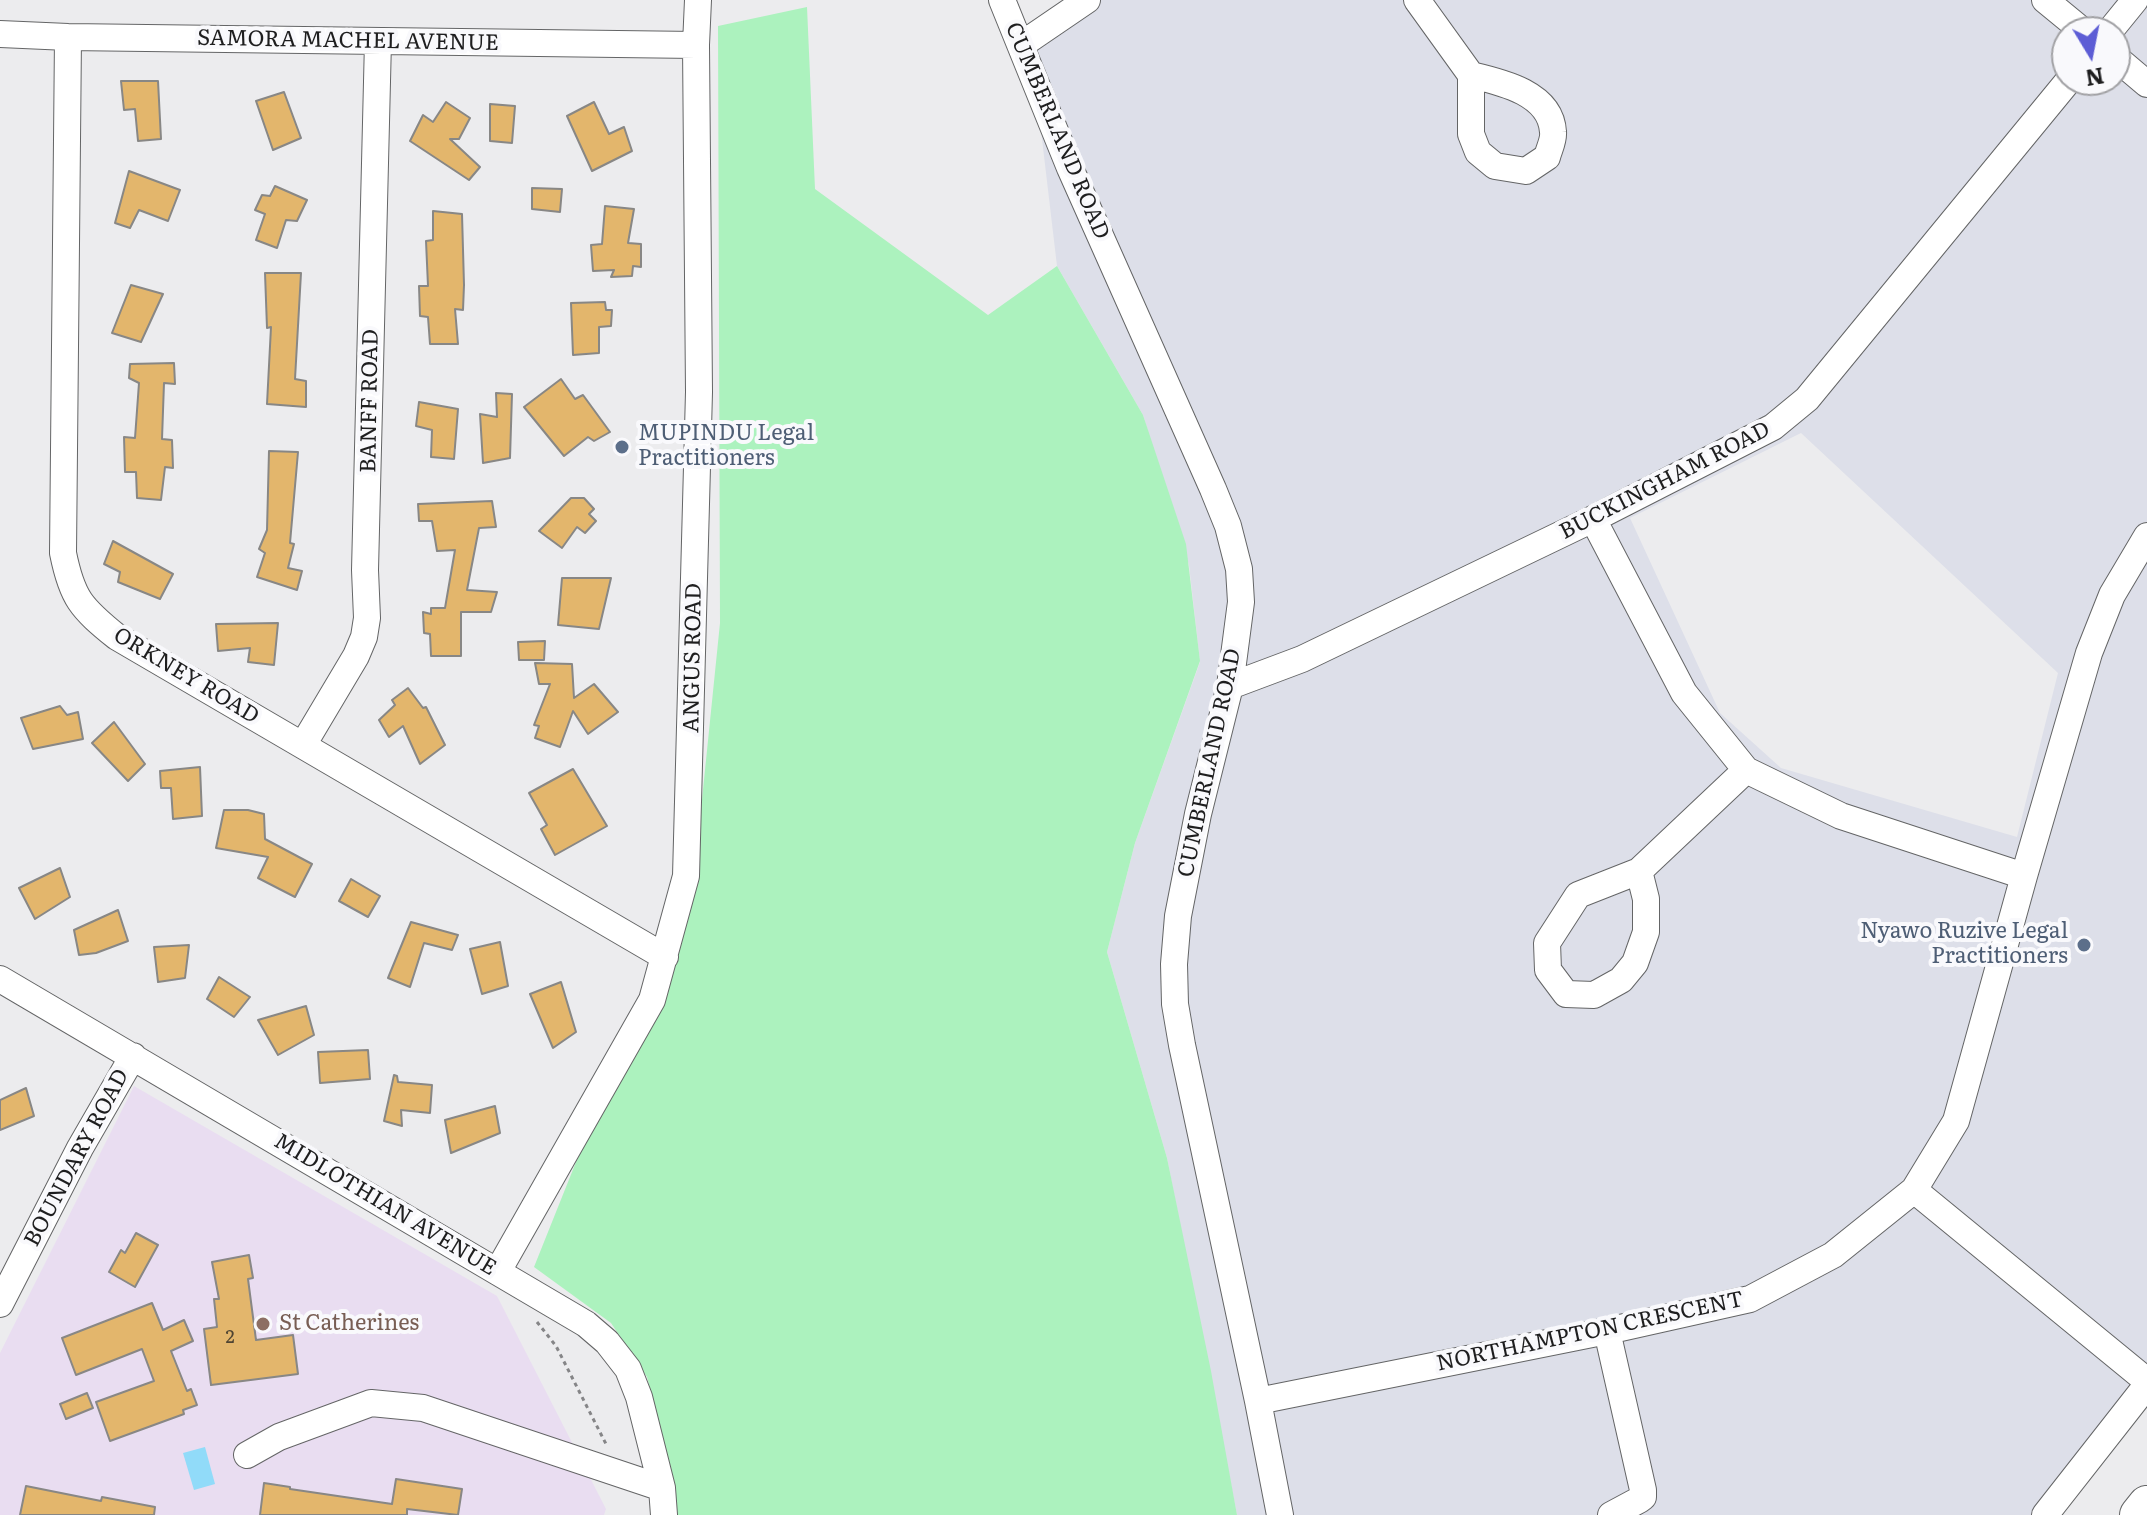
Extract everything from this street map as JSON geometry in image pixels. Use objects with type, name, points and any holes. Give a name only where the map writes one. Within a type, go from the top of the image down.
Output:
[{"type":"highway","points":[[2139,1515],[2147,1505]]},
{"type":"street","name":"ANGUS ROAD","points":[[498,1271],[652,1000],[686,876],[699,392],[698,0]]},
{"type":"street","name":"CUMBERLAND ROAD","points":[[1002,0],[1070,168],[1228,526],[1239,569],[1241,602],[1230,686],[1198,814],[1178,916],[1175,1004],[1280,1515]]},
{"type":"street","points":[[1021,45],[1087,0]]},
{"type":"street","points":[[1417,0],[1471,75]]},
{"type":"street","points":[[2045,0],[2064,16]]},
{"type":"street","points":[[2122,16],[2135,0]]},
{"type":"street","name":"SAMORA MACHEL AVENUE","points":[[0,34],[696,45]]},
{"type":"street","name":"ORKNEY ROAD","points":[[68,37],[63,553],[78,601],[117,637],[665,957]]},
{"type":"street","name":"BANFF ROAD","points":[[303,745],[356,656],[364,637],[367,618],[365,570],[378,41]]},
{"type":"street","points":[[2131,70],[2147,84]]},
{"type":"street","name":"BUCKINGHAM ROAD","points":[[1230,686],[1302,659],[1593,519],[1773,427],[1807,399],[2056,96]]},
{"type":"street","points":[[1593,519],[1684,693],[1746,770],[1841,816],[2024,876]]},
{"type":"street","name":"NORTHAMPTON CRESCENT","points":[[1258,1401],[1750,1299],[1833,1255],[1914,1190],[1956,1121],[2089,653],[2112,595],[2147,536]]},
{"type":"street","points":[[1639,871],[1646,899],[1646,932],[1635,963],[1621,980],[1594,995],[1566,994],[1548,970],[1547,943],[1578,895],[1639,871],[1746,770]]},
{"type":"street","name":"MIDLOTHIAN AVENUE","points":[[0,979],[586,1324],[607,1342],[628,1369],[639,1397],[662,1488],[664,1515]]},
{"type":"street","name":"BOUNDARY ROAD","points":[[0,1304],[80,1148],[133,1056]]},
{"type":"street","points":[[1914,1190],[2147,1383],[2045,1515]]},
{"type":"street","points":[[1607,1331],[1643,1490],[1643,1497],[1611,1515]]},
{"type":"street","points":[[247,1455],[279,1437],[371,1403],[423,1408],[662,1488]]},
{"type":"path","points":[[537,1321],[556,1346],[623,1476]]},
{"type":"shaded area","points":[[1068,0],[2147,0],[2147,1368],[2033,1515],[1237,1515],[1167,1158],[1107,952],[1135,843],[1200,662],[1189,565],[1143,415],[1057,266],[1029,29]],"holes":[[[1801,433],[2058,673],[2017,837],[1781,768],[1720,713],[1630,518]]]},
{"type":"shaded area","name":"St Catherines","points":[[134,1086],[497,1296],[606,1509],[604,1515],[0,1515],[0,1353]]},
{"type":"green space","points":[[807,7],[815,189],[988,315],[1057,266],[1143,415],[1186,544],[1200,661],[1135,843],[1107,952],[1167,1158],[1237,1515],[676,1515],[672,1476],[647,1377],[611,1323],[534,1267],[576,1162],[655,1001],[695,868],[720,623],[718,26]]},
{"type":"water","points":[[205,1447],[215,1484],[194,1490],[183,1453]]},
{"type":"building","points":[[121,81],[158,81],[161,139],[138,141],[135,109],[124,110]]},
{"type":"building","points":[[284,92],[301,138],[273,150],[256,101]]},
{"type":"building","points":[[446,102],[470,118],[459,139],[450,139],[480,167],[469,180],[410,141],[423,115],[433,122]]},
{"type":"building","points":[[594,102],[609,134],[624,127],[632,151],[592,171],[567,116]]},
{"type":"building","points":[[490,104],[515,106],[512,143],[490,141]]},
{"type":"building","points":[[129,171],[180,190],[168,221],[139,210],[130,228],[115,223]]},
{"type":"building","points":[[275,186],[307,200],[297,221],[286,220],[277,248],[256,240],[265,214],[255,210],[262,195],[270,196]]},
{"type":"building","points":[[532,188],[562,189],[560,212],[532,209]]},
{"type":"building","points":[[605,206],[634,209],[628,243],[641,244],[641,267],[633,266],[632,276],[611,277],[614,270],[593,271],[591,245],[602,244]]},
{"type":"building","points":[[433,211],[462,214],[464,285],[463,310],[455,309],[458,344],[430,344],[428,317],[420,316],[419,286],[428,286],[426,241],[433,240]]},
{"type":"building","points":[[265,273],[301,273],[295,379],[306,381],[306,407],[267,404],[271,327],[267,328]]},
{"type":"building","points":[[131,285],[163,294],[141,342],[112,333]]},
{"type":"building","points":[[605,302],[606,310],[612,310],[611,326],[599,327],[599,353],[573,355],[571,303]]},
{"type":"building","points":[[174,363],[175,384],[164,383],[162,439],[172,440],[173,468],[165,467],[161,500],[137,498],[136,472],[125,472],[124,437],[135,438],[139,383],[129,378],[130,364]]},
{"type":"building","points":[[561,379],[575,399],[583,395],[610,432],[594,441],[588,437],[564,456],[524,407]]},
{"type":"building","points":[[496,393],[512,394],[510,458],[483,463],[480,414],[497,417]]},
{"type":"building","points":[[419,402],[458,409],[454,459],[431,457],[432,430],[416,426]]},
{"type":"building","points":[[269,451],[298,452],[290,543],[294,544],[288,568],[302,571],[297,590],[257,577],[265,553],[259,549],[267,530]]},
{"type":"building","points":[[571,498],[584,498],[594,509],[589,514],[596,521],[585,533],[577,527],[562,548],[539,531]]},
{"type":"building","points":[[492,501],[496,527],[479,528],[467,590],[497,592],[491,612],[461,612],[461,656],[431,656],[430,634],[424,633],[423,612],[431,614],[431,608],[445,608],[455,550],[437,551],[432,521],[419,521],[418,504]]},
{"type":"building","points":[[113,541],[173,574],[160,599],[118,582],[120,572],[104,564]]},
{"type":"building","points":[[562,578],[611,578],[599,629],[558,625]]},
{"type":"building","points":[[278,623],[274,665],[248,662],[250,648],[218,651],[216,624]]},
{"type":"building","points":[[545,641],[544,660],[519,660],[518,642]]},
{"type":"building","points":[[535,663],[572,664],[574,698],[594,684],[618,712],[588,734],[573,711],[560,747],[535,738],[539,726],[534,725],[550,684],[539,684]]},
{"type":"building","points":[[408,688],[423,708],[426,707],[445,745],[420,764],[403,726],[389,737],[379,720],[395,705],[392,700]]},
{"type":"building","points":[[60,706],[67,715],[78,712],[83,739],[33,749],[21,718]]},
{"type":"building","points":[[114,722],[145,764],[128,781],[92,743]]},
{"type":"building","points":[[200,767],[202,816],[173,819],[171,788],[161,788],[160,771]]},
{"type":"building","points":[[573,769],[607,826],[555,855],[541,829],[547,825],[529,793]]},
{"type":"building","points":[[224,810],[264,814],[265,839],[312,864],[295,897],[258,878],[268,857],[216,848]]},
{"type":"building","points":[[60,868],[70,897],[35,919],[19,888]]},
{"type":"building","points":[[351,879],[380,896],[368,917],[339,901]]},
{"type":"building","points":[[118,910],[128,941],[96,953],[79,955],[74,930]]},
{"type":"building","points":[[411,922],[458,935],[452,950],[424,943],[410,987],[388,978]]},
{"type":"building","points":[[500,942],[508,986],[482,994],[470,949]]},
{"type":"building","points":[[189,945],[185,978],[158,982],[154,947]]},
{"type":"building","points":[[219,977],[250,997],[234,1017],[207,999]]},
{"type":"building","points":[[561,982],[576,1032],[553,1048],[530,994]]},
{"type":"building","points":[[306,1006],[314,1035],[278,1055],[258,1020]]},
{"type":"building","points":[[368,1050],[370,1079],[320,1083],[318,1052]]},
{"type":"building","points":[[394,1075],[398,1082],[432,1085],[430,1113],[401,1110],[402,1126],[384,1121]]},
{"type":"building","points":[[26,1088],[34,1116],[0,1130],[0,1100]]},
{"type":"building","points":[[495,1106],[500,1133],[451,1153],[445,1120]]},
{"type":"building","points":[[136,1233],[158,1245],[135,1287],[109,1272],[121,1250],[125,1253]]},
{"type":"building","points":[[249,1255],[253,1278],[248,1279],[256,1340],[293,1335],[298,1374],[211,1385],[204,1329],[217,1327],[214,1299],[219,1299],[212,1262]]},
{"type":"building","points":[[152,1303],[163,1330],[184,1320],[193,1341],[171,1351],[187,1391],[191,1389],[197,1405],[183,1410],[184,1414],[110,1441],[96,1402],[154,1381],[142,1349],[76,1375],[62,1338]]},
{"type":"building","points":[[87,1393],[93,1408],[66,1419],[60,1404]]},
{"type":"building","points":[[396,1479],[462,1489],[458,1515],[407,1509],[407,1515],[260,1515],[264,1483],[392,1504]]},
{"type":"building","points":[[26,1486],[101,1501],[102,1497],[155,1507],[154,1515],[20,1515]]},
{"type":"place","name":"MUPINDU Legal Practitioners","points":[[622,447]]},
{"type":"place","name":"Nyawo Ruzive Legal Practitioners","points":[[2084,945]]},
{"type":"place","name":"St Catherines","points":[[263,1324]]}]
